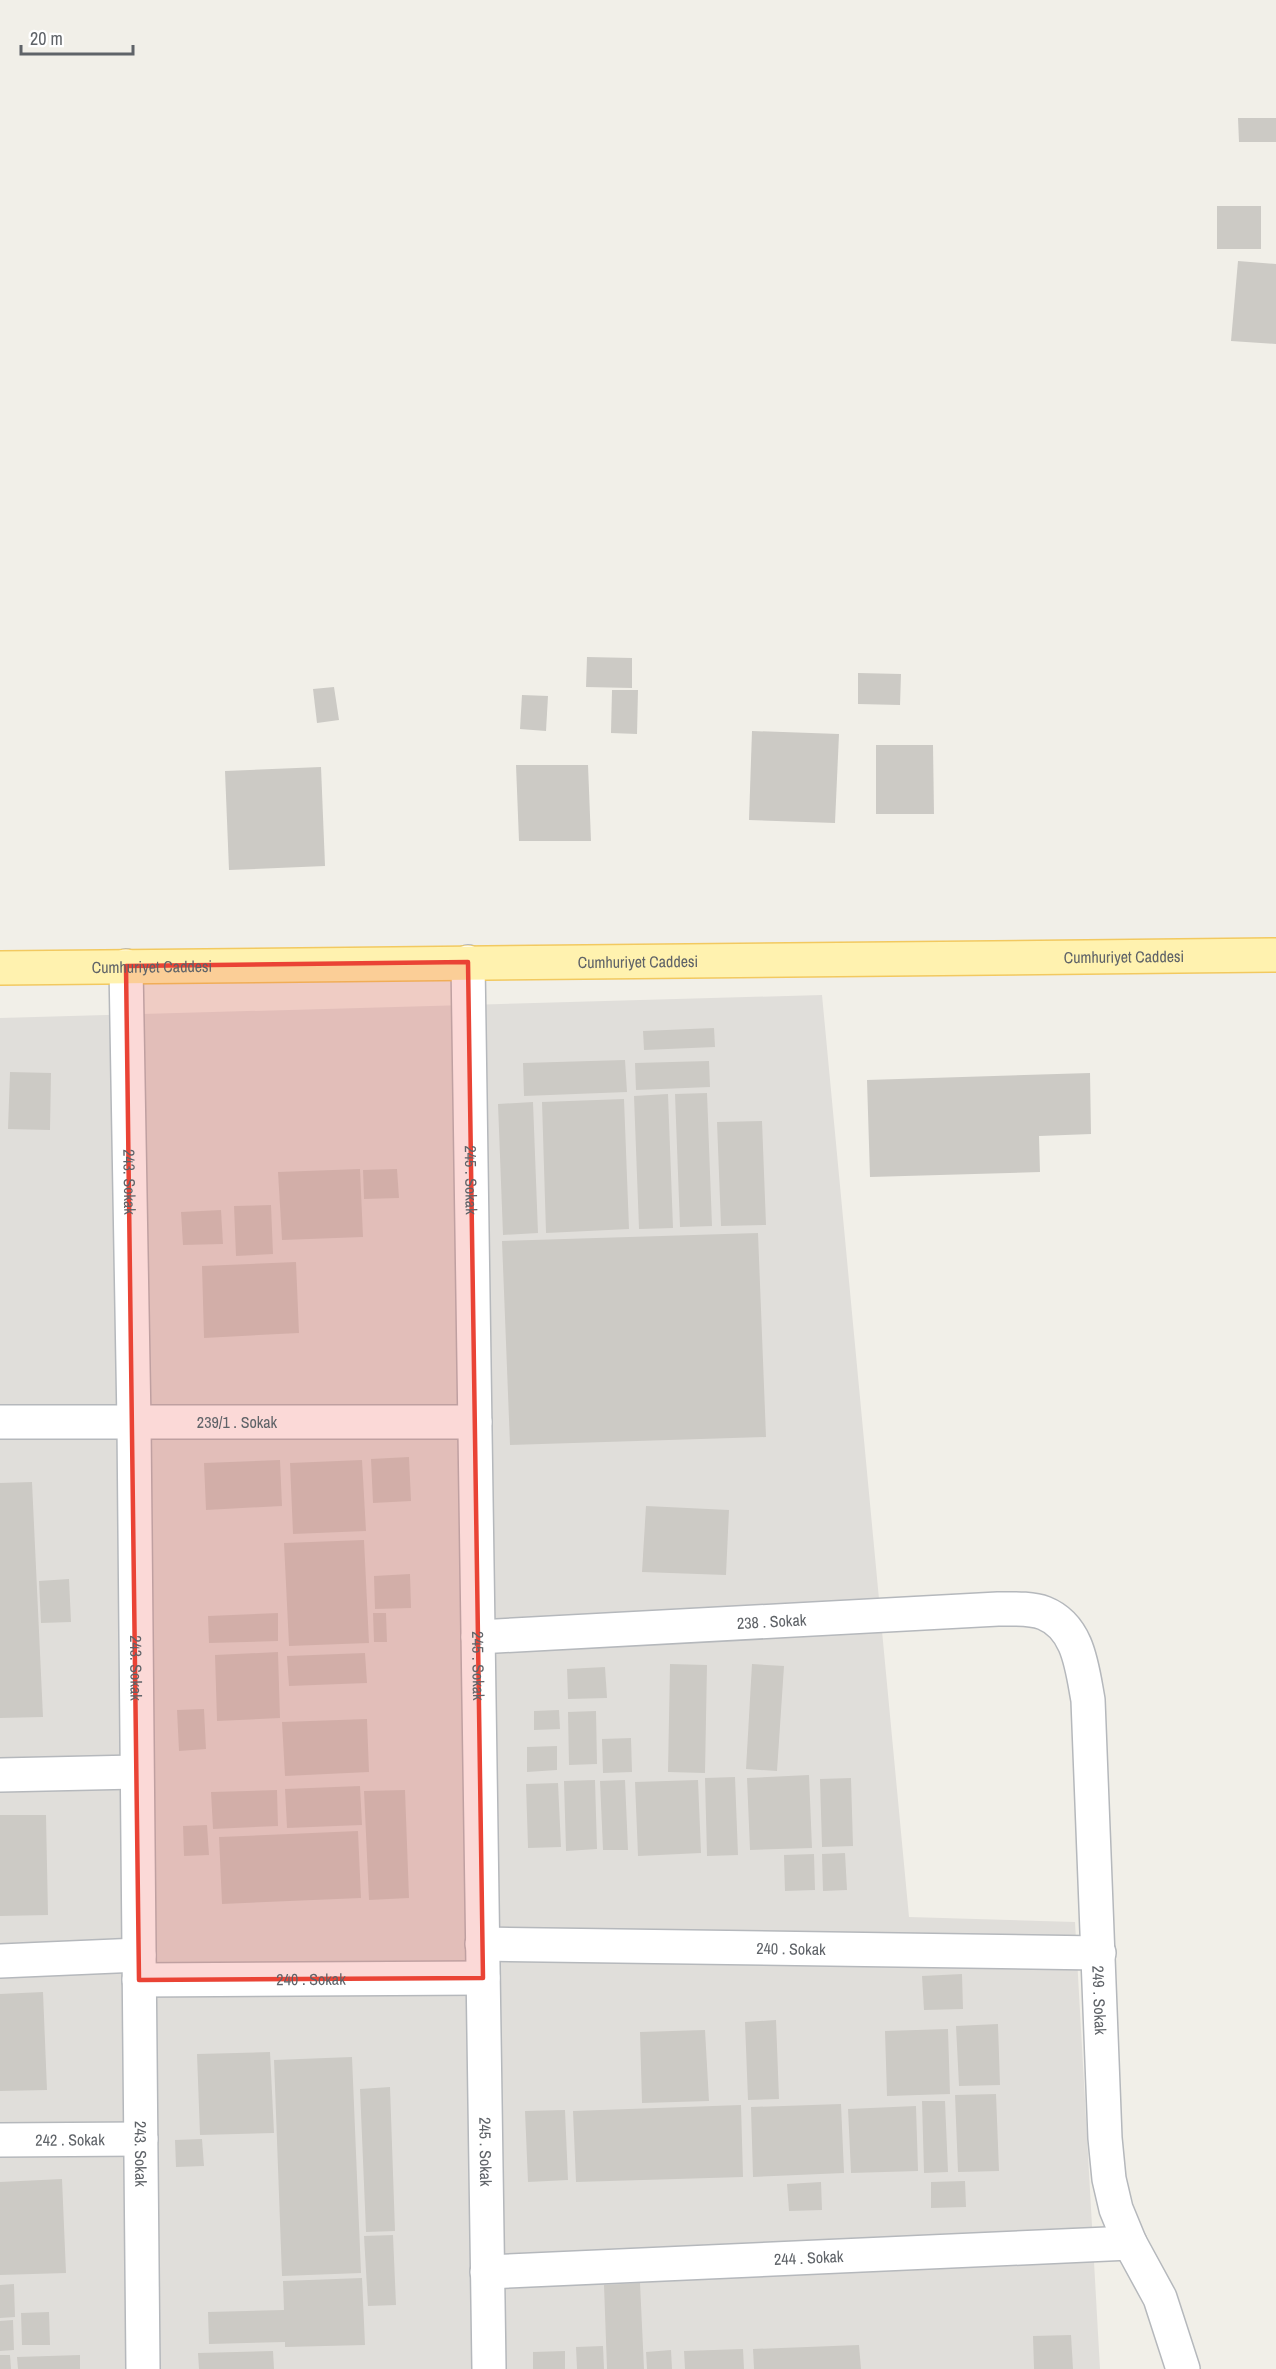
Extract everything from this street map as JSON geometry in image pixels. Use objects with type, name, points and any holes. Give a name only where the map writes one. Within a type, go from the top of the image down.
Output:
[{"type":"main road","name":"Cumhuriyet Caddesi","points":[[0,968],[1276,955]]},
{"type":"street","name":"245 . Sokak","points":[[468,962],[489,2369]]},
{"type":"street","name":"243. Sokak","points":[[126,966],[134,1422],[143,2369]]},
{"type":"street","name":"239/1 . Sokak","points":[[0,1422],[475,1422]]},
{"type":"street","name":"238 . Sokak","points":[[478,1637],[998,1609],[1043,1612],[1061,1623]]},
{"type":"street","name":"249 . Sokak","points":[[1061,1623],[1075,1642],[1088,1700],[1109,2179],[1116,2209],[1130,2243],[1160,2298],[1183,2369]]},
{"type":"street","points":[[0,1775],[136,1772]]},
{"type":"street","name":"240 . Sokak","points":[[482,1944],[1099,1953]]},
{"type":"street","name":"240 . Sokak","points":[[0,1961],[483,1978]]},
{"type":"street","name":"242 . Sokak","points":[[0,2140],[141,2139]]},
{"type":"street","name":"244 . Sokak","points":[[487,2272],[1130,2243]]},
{"type":"highlighted area","points":[[468,962],[483,1978],[139,1980],[126,966]]},
{"type":"shaded area","points":[[822,995],[909,1917],[1075,1922],[1100,2369],[0,2369],[0,1018]]},
{"type":"building","points":[[1238,118],[1276,118],[1276,142],[1239,142]]},
{"type":"building","points":[[1217,206],[1261,206],[1261,249],[1217,249]]},
{"type":"building","points":[[1238,261],[1276,264],[1276,344],[1231,341]]},
{"type":"building","points":[[587,657],[632,658],[632,688],[586,687]]},
{"type":"building","points":[[858,673],[901,674],[900,705],[858,704]]},
{"type":"building","points":[[334,687],[339,720],[317,723],[313,689]]},
{"type":"building","points":[[612,690],[638,690],[637,734],[611,733]]},
{"type":"building","points":[[522,695],[548,696],[546,731],[520,729]]},
{"type":"building","points":[[752,731],[839,734],[835,823],[749,820]]},
{"type":"building","points":[[876,745],[933,745],[934,814],[876,814]]},
{"type":"building","points":[[516,765],[588,765],[591,841],[519,841]]},
{"type":"building","points":[[321,767],[325,866],[229,870],[225,771]]},
{"type":"building","points":[[714,1028],[715,1047],[644,1050],[643,1031]]},
{"type":"building","points":[[625,1060],[627,1092],[524,1096],[523,1063]]},
{"type":"building","points":[[709,1061],[710,1087],[636,1090],[635,1063]]},
{"type":"building","points":[[10,1072],[51,1073],[50,1130],[8,1129]]},
{"type":"building","points":[[1090,1073],[1091,1134],[1039,1136],[1040,1172],[870,1177],[867,1080]]},
{"type":"building","points":[[707,1093],[712,1226],[680,1227],[675,1094]]},
{"type":"building","points":[[668,1094],[673,1228],[639,1229],[634,1096]]},
{"type":"building","points":[[624,1099],[629,1229],[546,1233],[542,1102]]},
{"type":"building","points":[[533,1102],[538,1233],[503,1235],[498,1104]]},
{"type":"building","points":[[762,1121],[766,1225],[721,1226],[717,1122]]},
{"type":"building","points":[[360,1169],[363,1237],[282,1240],[278,1172]]},
{"type":"building","points":[[397,1169],[399,1198],[364,1199],[363,1170]]},
{"type":"building","points":[[271,1205],[273,1254],[236,1256],[234,1206]]},
{"type":"building","points":[[221,1210],[223,1244],[183,1245],[181,1212]]},
{"type":"building","points":[[758,1233],[766,1437],[510,1445],[502,1241]]},
{"type":"building","points":[[296,1262],[299,1333],[204,1338],[202,1266]]},
{"type":"building","points":[[409,1457],[411,1501],[373,1503],[371,1459]]},
{"type":"building","points":[[280,1460],[282,1506],[206,1510],[204,1463]]},
{"type":"building","points":[[362,1460],[366,1531],[293,1534],[290,1463]]},
{"type":"building","points":[[32,1482],[43,1717],[0,1718],[0,1483]]},
{"type":"building","points":[[646,1506],[729,1510],[726,1575],[642,1572]]},
{"type":"building","points":[[364,1540],[369,1643],[289,1646],[284,1543]]},
{"type":"building","points":[[410,1574],[411,1608],[375,1609],[374,1576]]},
{"type":"building","points":[[69,1579],[71,1622],[41,1623],[39,1581]]},
{"type":"building","points":[[278,1613],[278,1641],[209,1643],[208,1616]]},
{"type":"building","points":[[373,1613],[386,1613],[387,1642],[374,1642]]},
{"type":"building","points":[[278,1652],[280,1718],[217,1721],[215,1655]]},
{"type":"building","points":[[365,1653],[367,1683],[289,1686],[287,1656]]},
{"type":"building","points":[[670,1664],[707,1665],[705,1773],[668,1772]]},
{"type":"building","points":[[752,1664],[784,1666],[777,1771],[746,1769]]},
{"type":"building","points":[[605,1667],[607,1698],[568,1699],[567,1669]]},
{"type":"building","points":[[204,1709],[206,1749],[179,1751],[177,1710]]},
{"type":"building","points":[[559,1710],[560,1729],[534,1730],[534,1711]]},
{"type":"building","points":[[596,1711],[597,1764],[569,1765],[568,1712]]},
{"type":"building","points":[[367,1719],[369,1772],[285,1776],[282,1722]]},
{"type":"building","points":[[631,1738],[632,1772],[603,1773],[602,1739]]},
{"type":"building","points":[[557,1746],[557,1770],[527,1772],[527,1747]]},
{"type":"building","points":[[809,1775],[812,1848],[750,1850],[747,1778]]},
{"type":"building","points":[[735,1777],[738,1855],[707,1856],[705,1778]]},
{"type":"building","points":[[851,1778],[853,1846],[822,1847],[820,1779]]},
{"type":"building","points":[[595,1780],[597,1849],[566,1851],[564,1781]]},
{"type":"building","points":[[625,1780],[628,1850],[603,1850],[600,1781]]},
{"type":"building","points":[[698,1780],[701,1853],[638,1856],[635,1782]]},
{"type":"building","points":[[558,1783],[561,1847],[528,1848],[526,1784]]},
{"type":"building","points":[[360,1786],[362,1825],[287,1828],[285,1789]]},
{"type":"building","points":[[277,1790],[278,1826],[213,1829],[211,1792]]},
{"type":"building","points":[[405,1790],[409,1898],[369,1900],[364,1791]]},
{"type":"building","points":[[0,1815],[46,1815],[48,1915],[0,1916]]},
{"type":"building","points":[[207,1825],[209,1855],[184,1856],[183,1826]]},
{"type":"building","points":[[358,1831],[361,1898],[222,1904],[219,1837]]},
{"type":"building","points":[[845,1853],[847,1890],[823,1891],[822,1854]]},
{"type":"building","points":[[814,1854],[815,1890],[785,1891],[784,1855]]},
{"type":"building","points":[[962,1974],[963,2009],[924,2010],[922,1976]]},
{"type":"building","points":[[43,1992],[47,2090],[0,2091],[0,1994]]},
{"type":"building","points":[[776,2020],[779,2099],[748,2100],[745,2022]]},
{"type":"building","points":[[998,2024],[1000,2085],[959,2086],[956,2026]]},
{"type":"building","points":[[948,2029],[950,2094],[887,2096],[885,2031]]},
{"type":"building","points":[[705,2030],[709,2101],[642,2103],[640,2032]]},
{"type":"building","points":[[270,2052],[274,2133],[200,2135],[197,2054]]},
{"type":"building","points":[[352,2057],[361,2273],[282,2276],[274,2060]]},
{"type":"building","points":[[390,2087],[395,2231],[366,2232],[360,2089]]},
{"type":"building","points":[[996,2094],[999,2171],[958,2172],[955,2095]]},
{"type":"building","points":[[922,2101],[945,2101],[948,2172],[924,2173]]},
{"type":"building","points":[[841,2104],[844,2173],[753,2177],[751,2107]]},
{"type":"building","points":[[741,2105],[743,2177],[576,2182],[573,2111]]},
{"type":"building","points":[[916,2106],[918,2171],[851,2173],[848,2109]]},
{"type":"building","points":[[565,2110],[568,2180],[528,2182],[525,2111]]},
{"type":"building","points":[[202,2139],[204,2166],[176,2167],[175,2140]]},
{"type":"building","points":[[62,2179],[66,2273],[0,2275],[0,2182]]},
{"type":"building","points":[[965,2181],[966,2207],[931,2208],[931,2182]]},
{"type":"building","points":[[821,2182],[822,2210],[789,2211],[787,2184]]},
{"type":"building","points":[[393,2235],[396,2305],[368,2306],[364,2236]]},
{"type":"building","points":[[362,2278],[365,2345],[285,2347],[285,2342],[209,2344],[208,2312],[284,2310],[283,2281]]},
{"type":"building","points":[[640,2283],[644,2369],[607,2369],[604,2285]]},
{"type":"building","points":[[14,2284],[15,2317],[0,2318],[0,2285]]},
{"type":"building","points":[[49,2312],[50,2345],[22,2345],[21,2313]]},
{"type":"building","points":[[13,2320],[14,2350],[0,2351],[0,2321]]},
{"type":"building","points":[[1071,2335],[1073,2369],[1034,2369],[1033,2336]]},
{"type":"building","points":[[859,2345],[861,2369],[754,2369],[753,2349]]},
{"type":"building","points":[[603,2346],[604,2369],[577,2369],[576,2347]]},
{"type":"building","points":[[743,2349],[744,2369],[685,2369],[684,2351]]},
{"type":"building","points":[[671,2350],[672,2369],[647,2369],[646,2352]]},
{"type":"building","points":[[273,2351],[274,2369],[199,2369],[198,2353]]},
{"type":"building","points":[[565,2351],[565,2369],[533,2369],[533,2352]]},
{"type":"building","points":[[0,2355],[10,2355],[11,2369],[0,2369]]},
{"type":"building","points":[[80,2355],[80,2369],[18,2369],[17,2357]]}]
